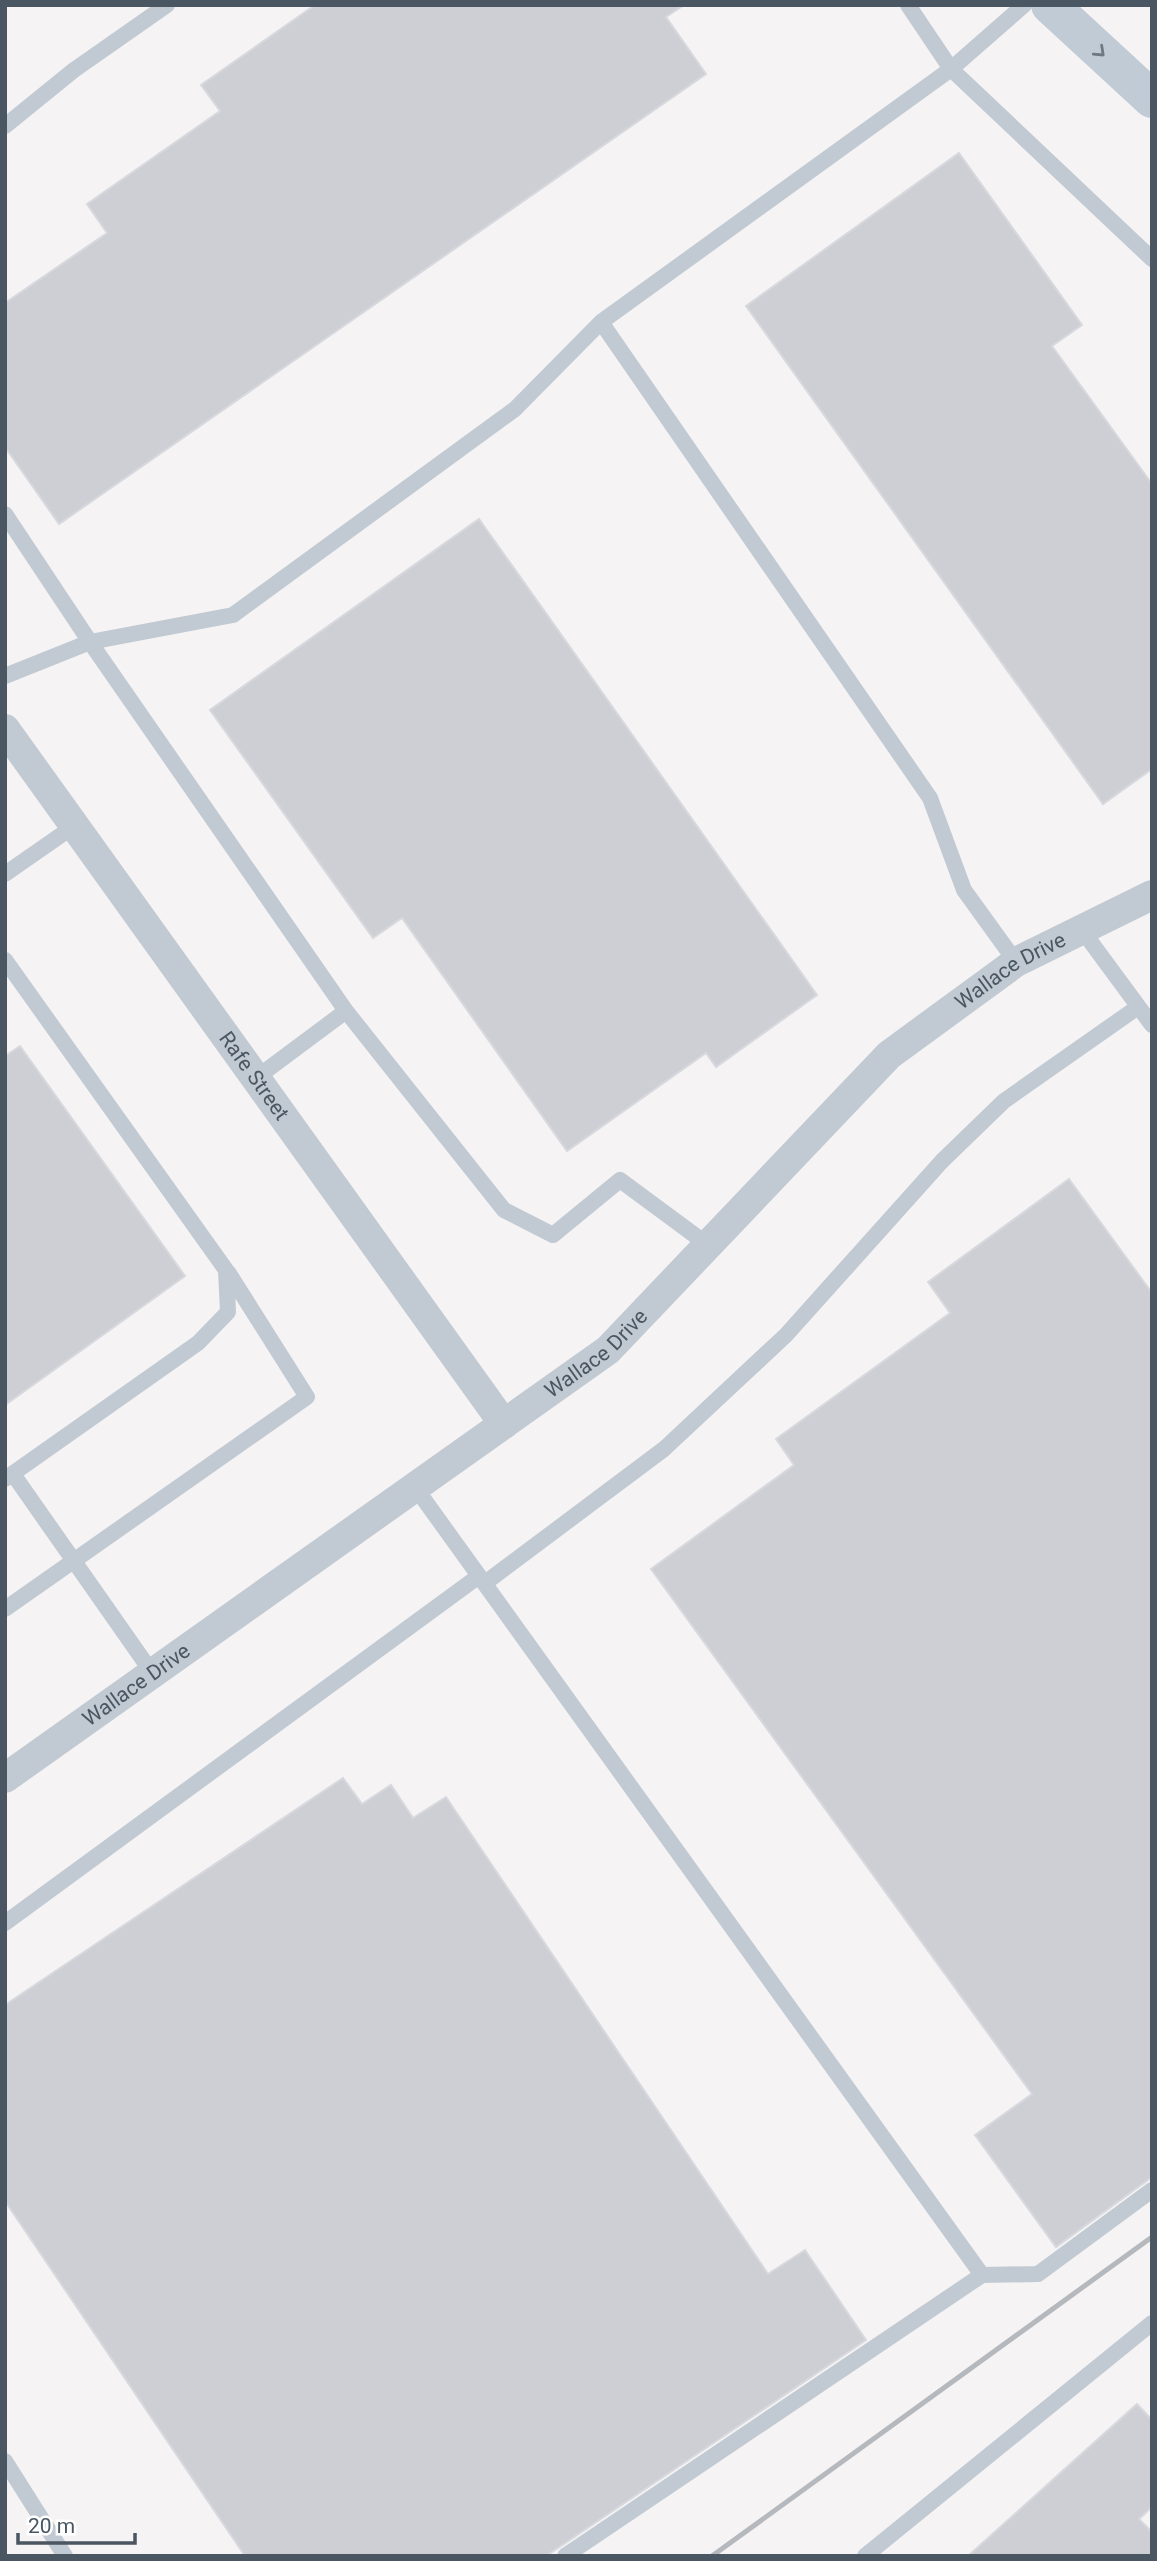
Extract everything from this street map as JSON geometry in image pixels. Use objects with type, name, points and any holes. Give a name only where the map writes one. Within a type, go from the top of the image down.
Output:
[{"type":"street","points":[[1050,5],[1152,99]]},
{"type":"street","name":"Rafe Street","points":[[5,729],[504,1424]]},
{"type":"street","name":"Wallace Drive","points":[[5,1778],[608,1350],[889,1055],[1016,962],[1152,895]]},
{"type":"lane","points":[[5,126],[74,70],[167,5]]},
{"type":"lane","points":[[908,5],[951,69],[1152,259]]},
{"type":"lane","points":[[5,676],[90,642],[233,615],[515,409],[601,322],[951,69],[1024,5]]},
{"type":"lane","points":[[601,322],[930,798],[964,890],[1016,962]]},
{"type":"lane","points":[[5,514],[90,642],[346,1011],[504,1210],[552,1235],[620,1180],[708,1245]]},
{"type":"lane","points":[[5,874],[74,825]]},
{"type":"lane","points":[[1082,930],[1152,1025]]},
{"type":"lane","points":[[5,960],[226,1270],[307,1397],[5,1609]]},
{"type":"lane","points":[[5,1923],[664,1449],[786,1335],[942,1161],[1004,1101],[1138,1007]]},
{"type":"lane","points":[[256,1078],[346,1011]]},
{"type":"lane","points":[[153,1674],[74,1561],[9,1477],[198,1343],[228,1312],[226,1270]]},
{"type":"lane","points":[[415,1487],[982,2275]]},
{"type":"lane","points":[[565,2556],[982,2275],[1038,2274],[1152,2190]]},
{"type":"lane","points":[[865,2556],[1152,2323]]},
{"type":"lane","points":[[5,2461],[65,2556]]},
{"type":"building","points":[[315,5],[684,5],[666,17],[706,74],[59,524],[5,447],[5,303],[107,233],[87,204],[220,111],[201,85]]},
{"type":"building","points":[[959,153],[1082,325],[1052,346],[1152,484],[1152,769],[1103,804],[746,306]]},
{"type":"building","points":[[479,519],[817,995],[716,1067],[706,1053],[567,1151],[402,918],[373,938],[210,710]]},
{"type":"building","points":[[20,1046],[185,1276],[5,1405],[5,1056]]},
{"type":"building","points":[[1069,1179],[1152,1293],[1152,2177],[1056,2247],[975,2135],[1032,2094],[651,1569],[794,1465],[776,1439],[950,1313],[928,1282]]},
{"type":"building","points":[[343,1778],[362,1804],[391,1785],[413,1818],[446,1797],[768,2274],[805,2250],[866,2340],[546,2556],[245,2556],[5,2201],[5,2005]]},
{"type":"building","points":[[1137,2404],[1152,2420],[1152,2507],[1139,2519],[1152,2532],[1152,2556],[968,2556]]},
{"type":"railway","points":[[712,2556],[1152,2237]]}]
